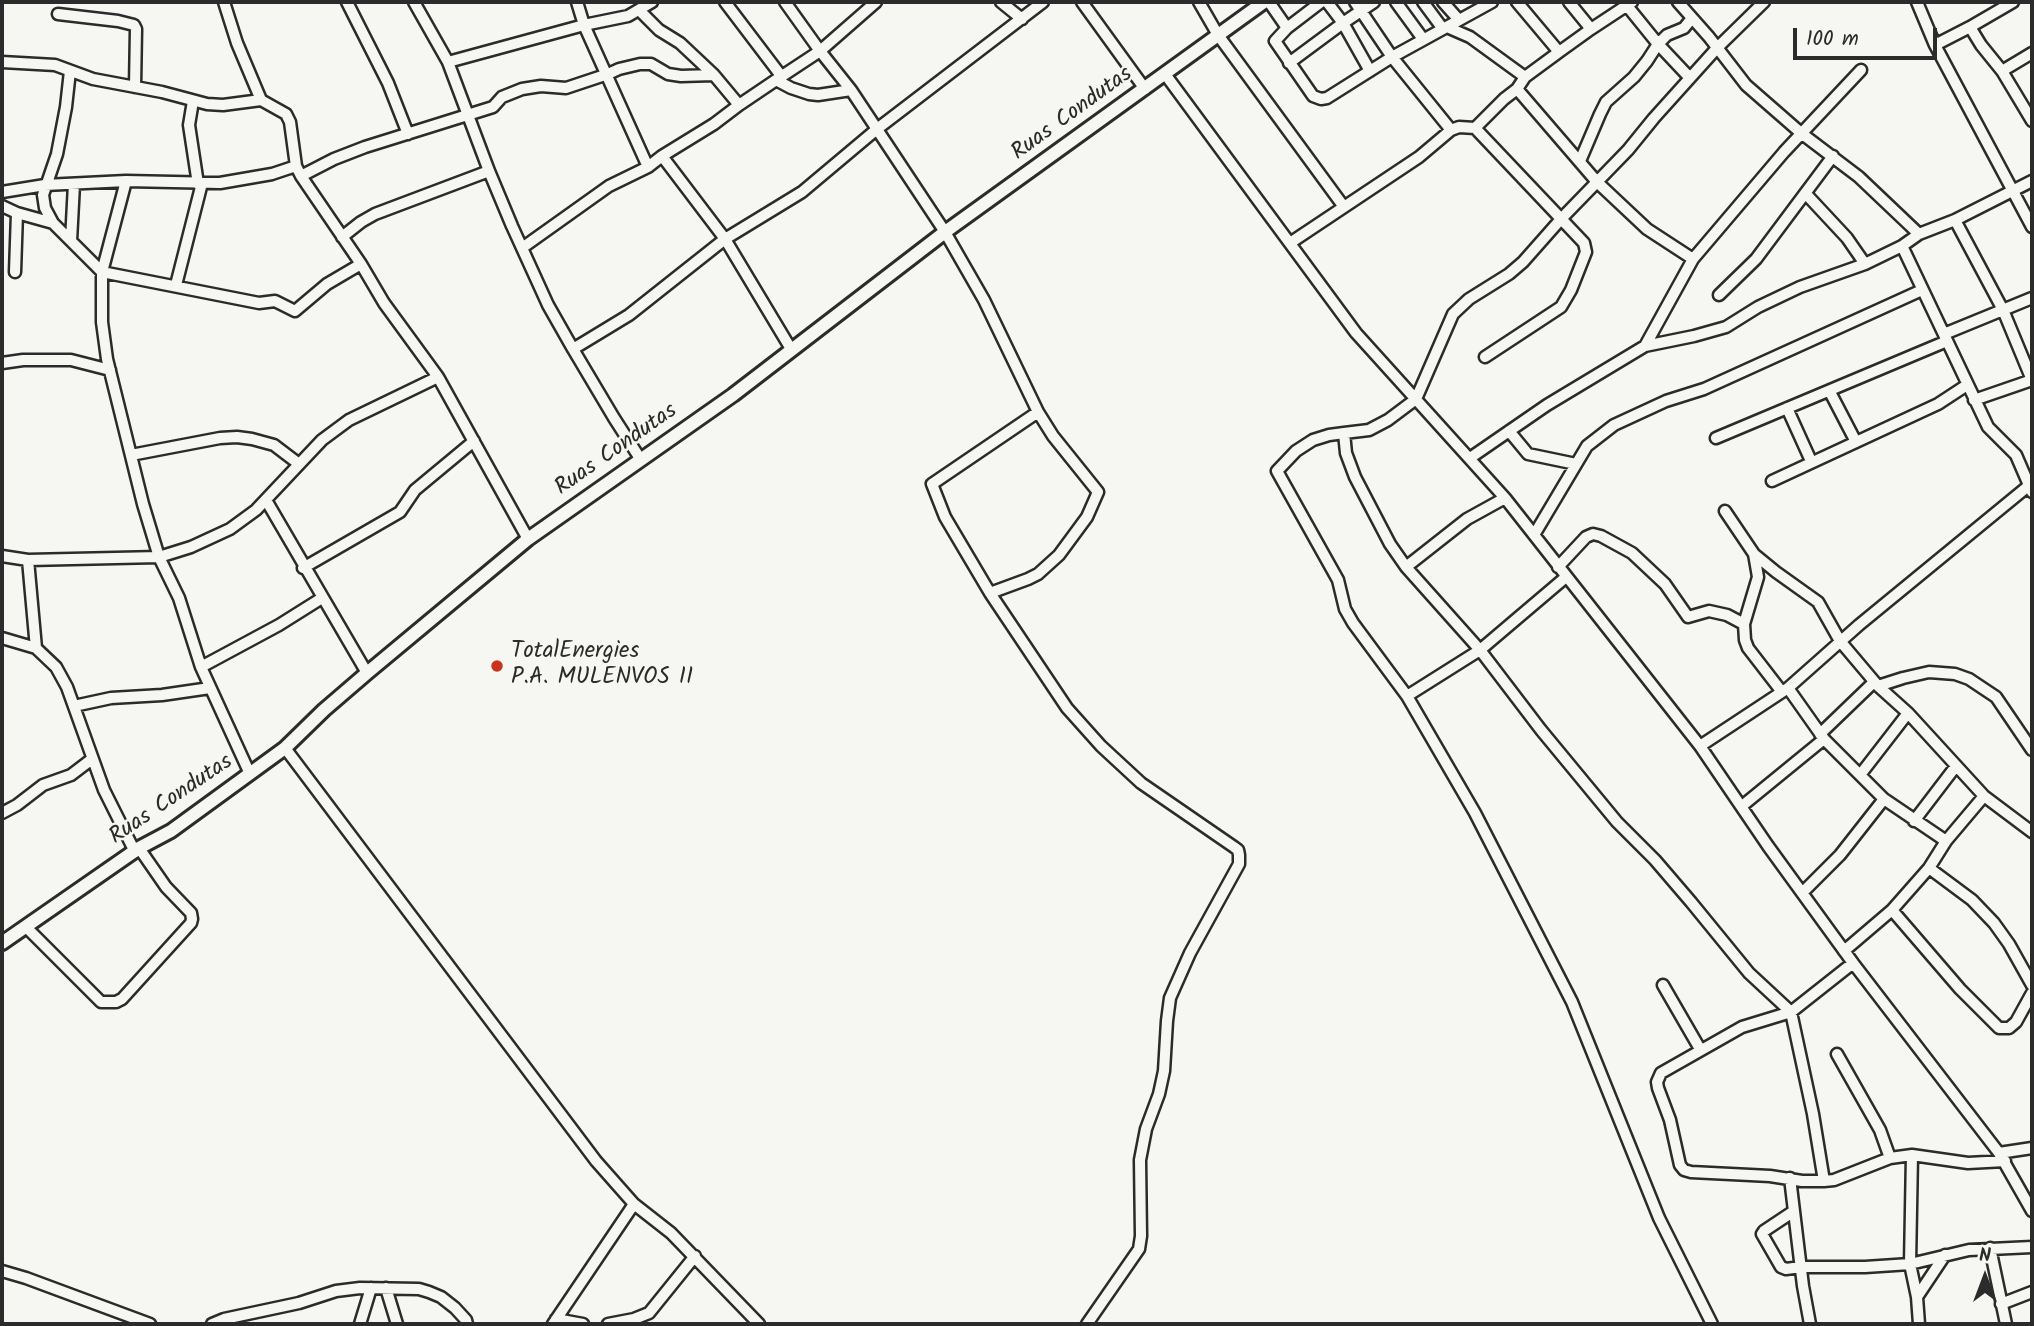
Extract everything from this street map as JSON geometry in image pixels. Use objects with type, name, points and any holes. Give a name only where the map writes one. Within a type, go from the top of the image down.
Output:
[{"type":"street","points":[[224,2],[237,43],[261,100]]},
{"type":"street","points":[[348,2],[388,83],[408,134]]},
{"type":"street","points":[[414,2],[448,62],[489,171],[548,305],[607,408],[641,460]]},
{"type":"street","points":[[577,2],[584,25],[648,167]]},
{"type":"street","points":[[448,62],[584,25],[616,20],[652,2]]},
{"type":"street","points":[[725,2],[779,79],[791,89],[818,95],[851,90]]},
{"type":"street","points":[[785,2],[851,90],[945,232],[984,300],[1038,412],[1053,436],[1098,492],[1087,517],[1059,555],[1038,574],[990,593]]},
{"type":"street","points":[[522,248],[608,186],[648,167],[715,124],[738,105],[820,51],[876,2]]},
{"type":"street","points":[[1001,2],[1022,19]]},
{"type":"street","points":[[573,349],[629,315],[725,239],[802,192],[877,129],[1043,2]]},
{"type":"street","points":[[1082,2],[1145,89]]},
{"type":"street","points":[[1199,2],[1218,35],[1344,207]]},
{"type":"street","points":[[1267,2],[1287,28]]},
{"type":"street","name":"Ruas Condutas","points":[[2,943],[137,850],[171,831],[285,748],[367,673],[528,539],[733,395],[881,284],[945,232],[1267,2]]},
{"type":"street","points":[[1321,2],[1287,28],[1275,41],[1313,96],[1321,99],[1327,99],[1392,57],[1492,2]]},
{"type":"street","points":[[1328,2],[1370,71]]},
{"type":"street","points":[[1289,63],[1343,23],[1358,6],[1374,2]]},
{"type":"street","points":[[1396,2],[1423,39]]},
{"type":"street","points":[[1423,2],[1445,28],[1470,37],[1525,77]]},
{"type":"street","points":[[1443,2],[1459,20]]},
{"type":"street","points":[[1517,2],[1559,52]]},
{"type":"street","points":[[1569,2],[1591,29]]},
{"type":"street","points":[[1678,2],[1746,85],[1801,133],[1859,177],[1919,234]]},
{"type":"street","points":[[1712,1324],[1659,1217],[1572,1003],[1475,814],[1407,696],[1345,609],[1338,580],[1277,471],[1303,445],[1329,435],[1369,430],[1416,399],[1453,314],[1469,299],[1510,274],[1523,262],[1560,219],[1628,150],[1717,48],[1764,2]]},
{"type":"street","points":[[1917,2],[1935,45],[2032,227]]},
{"type":"street","points":[[1935,45],[2013,2]]},
{"type":"street","points":[[1475,128],[1517,89],[1525,77],[1627,3],[1658,44],[1690,78]]},
{"type":"street","points":[[1358,6],[1392,57],[1451,130]]},
{"type":"street","points":[[639,10],[714,75],[738,105]]},
{"type":"street","points":[[58,14],[135,25],[135,87]]},
{"type":"street","points":[[1580,161],[1603,107],[1634,77],[1667,35],[1684,28],[1692,19]]},
{"type":"street","points":[[1969,27],[2002,71],[2032,121]]},
{"type":"street","points":[[2002,71],[2032,53]]},
{"type":"street","points":[[2,62],[55,65],[93,79],[193,101],[223,105],[261,100],[286,114],[290,122],[299,171],[384,303],[438,377],[528,539]]},
{"type":"street","points":[[2,192],[51,185],[126,181],[220,183],[299,171],[493,107],[502,97],[522,89],[541,86],[566,88],[624,67],[646,64],[660,68],[668,74],[714,75]]},
{"type":"street","points":[[1645,346],[1693,260],[1801,133],[1861,70]]},
{"type":"street","points":[[70,71],[51,185],[43,202],[53,223],[102,272],[259,303],[275,300],[295,311],[327,284],[361,264]]},
{"type":"street","points":[[1165,74],[1356,333],[1505,498],[1700,746],[1844,951],[2002,1157],[2032,1211]]},
{"type":"street","points":[[1517,89],[1597,182],[1651,232],[1693,260]]},
{"type":"street","points":[[176,285],[200,183],[189,125],[193,101]]},
{"type":"street","points":[[1290,243],[1419,157],[1451,130],[1459,127],[1475,128],[1584,243],[1586,252],[1566,300],[1554,313],[1485,357]]},
{"type":"street","points":[[662,156],[725,239],[791,349]]},
{"type":"street","points":[[1719,295],[1756,259],[1833,156]]},
{"type":"street","points":[[342,237],[375,214],[489,171]]},
{"type":"street","points":[[126,181],[102,272],[102,322],[110,370],[159,557],[178,598],[201,667],[250,774]]},
{"type":"street","points":[[1470,458],[1547,405],[1645,346],[1726,327],[1758,307],[1800,287],[1865,264],[1902,246],[1919,234],[1955,220],[2032,181]]},
{"type":"street","points":[[71,241],[74,184]]},
{"type":"street","points":[[1806,194],[1841,231],[1865,264]]},
{"type":"street","points":[[2,206],[53,223]]},
{"type":"street","points":[[15,272],[17,213]]},
{"type":"street","points":[[1955,220],[2003,310],[2032,380],[1974,400]]},
{"type":"street","points":[[1700,746],[1785,690],[1840,641],[2032,487],[2016,455],[1988,427],[1902,246]]},
{"type":"street","points":[[1534,535],[1587,446],[1614,425],[1665,401],[1704,389],[1922,290]]},
{"type":"street","points":[[1716,438],[1830,392],[2032,298]]},
{"type":"street","points":[[2,363],[71,360],[110,370]]},
{"type":"street","points":[[2,556],[28,560],[159,557],[191,547],[230,529],[266,500],[323,440],[349,420],[438,377]]},
{"type":"street","points":[[1772,481],[1938,404],[1967,385]]},
{"type":"street","points":[[1830,392],[1856,442]]},
{"type":"street","points":[[1787,408],[1811,461]]},
{"type":"street","points":[[1038,412],[932,484],[945,517],[990,593],[1067,708],[1101,746],[1141,783],[1234,846],[1239,855],[1238,864],[1190,953],[1170,998],[1164,1071],[1146,1129],[1140,1160],[1139,1249],[1087,1324]]},
{"type":"street","points":[[1509,431],[1528,454],[1576,464]]},
{"type":"street","points":[[1344,433],[1346,453],[1355,477],[1390,544],[1406,566],[1480,650],[1541,730],[1618,822],[1692,901],[1749,973],[1791,1012],[1824,1181]]},
{"type":"street","points":[[131,455],[237,437],[274,445],[299,464]]},
{"type":"street","points":[[303,568],[400,512],[410,496],[474,441]]},
{"type":"street","points":[[1406,566],[1467,519],[1505,498]]},
{"type":"street","points":[[266,500],[303,568],[367,673]]},
{"type":"street","points":[[1725,511],[1754,554],[1818,602],[1840,641],[1876,684],[1908,713],[1984,796],[2032,831]]},
{"type":"street","points":[[1558,567],[1586,537],[1593,534],[1601,536],[1632,553],[1665,584],[1688,617],[1709,611],[1727,615],[1744,624]]},
{"type":"street","points":[[1754,554],[1758,577],[1743,631],[1748,648],[1822,736],[1884,799],[1946,841]]},
{"type":"street","points":[[28,560],[36,648]]},
{"type":"street","points":[[1407,696],[1480,650],[1566,577]]},
{"type":"street","points":[[201,667],[279,625],[322,598]]},
{"type":"street","points":[[2,638],[36,648],[60,671],[104,790],[137,850],[191,913],[192,919],[116,1003],[101,1002],[26,927]]},
{"type":"street","points":[[1742,806],[1876,684],[1929,672],[1969,678],[1996,697],[2032,750]]},
{"type":"street","points":[[74,706],[111,698],[162,695],[210,688]]},
{"type":"street","points":[[1860,775],[1908,713]]},
{"type":"street","points":[[285,748],[596,1161],[634,1204],[695,1256],[758,1324]]},
{"type":"street","points":[[2,813],[43,785],[71,775],[92,759]]},
{"type":"street","points":[[1914,821],[1956,766]]},
{"type":"street","points":[[1844,951],[1892,910],[1929,868],[1946,841],[1984,796]]},
{"type":"street","points":[[1802,893],[1840,855],[1884,799]]},
{"type":"street","points":[[1929,868],[1972,900],[1994,923],[2032,985]]},
{"type":"street","points":[[1892,910],[1960,989],[1999,1028],[2009,1028],[2016,1022],[2032,993]]},
{"type":"street","points":[[1853,963],[1791,1012],[1742,1027],[1661,1073],[1657,1082],[1670,1120],[1680,1165],[1684,1170],[1824,1181],[1834,1180],[1890,1158],[1912,1155],[1968,1163],[2032,1149]]},
{"type":"street","points":[[1663,985],[1700,1049]]},
{"type":"street","points":[[1837,1054],[1880,1130],[1890,1158]]},
{"type":"street","points":[[1912,1155],[1910,1264],[1919,1324]]},
{"type":"street","points":[[1790,1178],[1810,1324]]},
{"type":"street","points":[[554,1322],[634,1204]]},
{"type":"street","points":[[1794,1211],[1762,1234],[1781,1267],[1786,1269],[1910,1264],[1969,1250],[2032,1247]]},
{"type":"street","points":[[1990,1248],[2006,1324]]},
{"type":"street","points":[[1917,1297],[1945,1255]]},
{"type":"street","points":[[608,1324],[634,1319],[649,1312],[695,1256]]},
{"type":"street","points":[[2,1271],[150,1324]]},
{"type":"street","points":[[360,1324],[371,1288]]},
{"type":"street","points":[[212,1324],[336,1291],[371,1288],[419,1289],[441,1297],[455,1308],[467,1324]]},
{"type":"street","points":[[386,1288],[397,1324]]},
{"type":"street","points":[[2001,1304],[2032,1292]]},
{"type":"street","points":[[649,1312],[650,1324]]},
{"type":"street","points":[[554,1322],[583,1324]]},
{"type":"place","name":"TotalEnergies P.A. MULENVOS II","points":[[497,666]]}]
